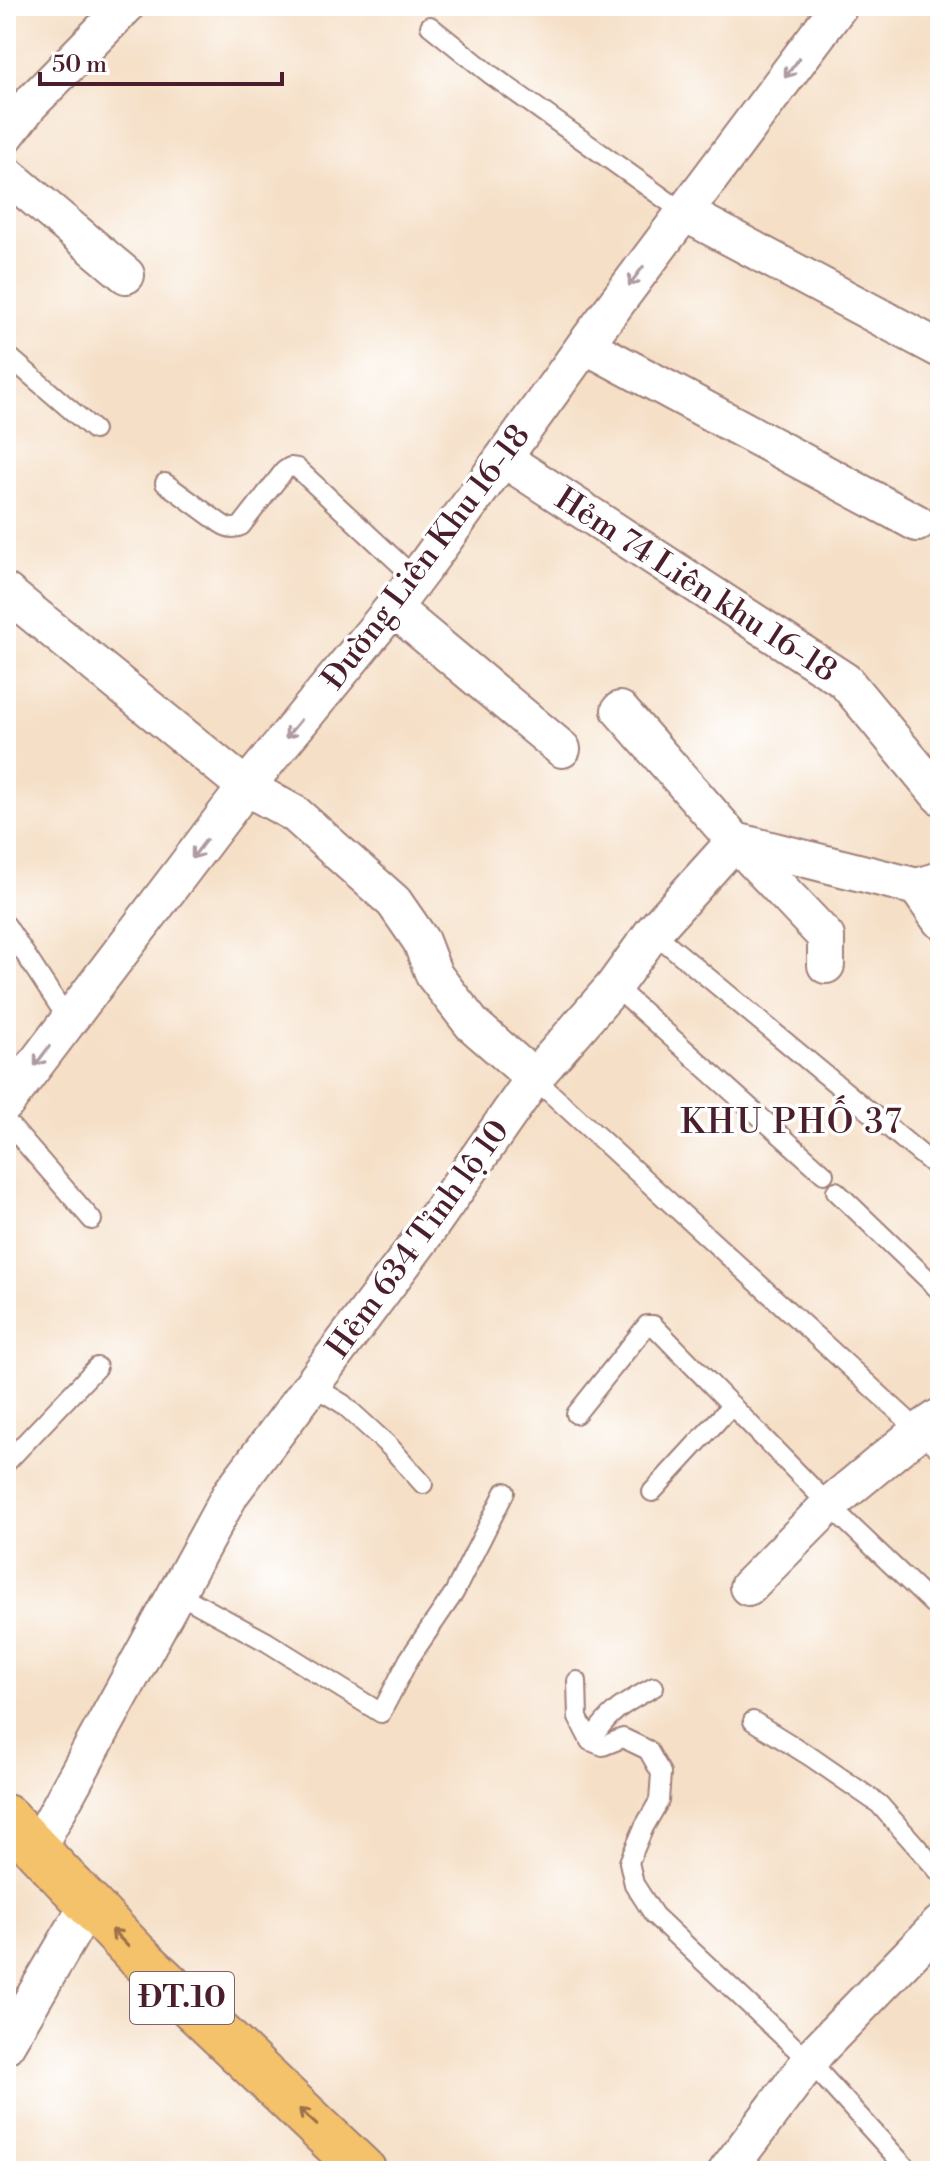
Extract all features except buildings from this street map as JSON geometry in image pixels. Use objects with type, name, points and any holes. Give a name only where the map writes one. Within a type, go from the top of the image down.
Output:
[{"type":"main road","name":"ĐT.10","points":[[6,1817],[137,1955],[364,2171]]},
{"type":"street","points":[[6,135],[30,104],[126,6]]},
{"type":"street","name":"Đường Liên Khu 16-18","points":[[6,1103],[246,787],[393,608],[683,212],[839,6]]},
{"type":"street","points":[[6,174],[126,275]]},
{"type":"street","points":[[683,212],[940,349]]},
{"type":"street","points":[[585,345],[917,523]]},
{"type":"street","name":"Hẻm 74 Liên khu 16-18","points":[[504,459],[845,681],[940,796]]},
{"type":"street","points":[[6,592],[246,787],[295,814],[394,902],[421,941],[434,975],[472,1024],[534,1078]]},
{"type":"street","points":[[393,608],[562,749]]},
{"type":"street","points":[[620,710],[735,841],[826,937],[826,965]]},
{"type":"street","points":[[735,841],[929,884],[940,920]]},
{"type":"street","name":"Hẻm 634 Tỉnh lộ 10","points":[[36,1850],[231,1493],[422,1238],[534,1078],[614,986],[653,932],[735,841]]},
{"type":"street","points":[[748,1587],[829,1505],[933,1433]]},
{"type":"street","points":[[6,2045],[88,1905]]},
{"type":"street","points":[[727,2171],[818,2050],[940,1924]]},
{"type":"lane","points":[[430,26],[490,74],[683,212]]},
{"type":"lane","points":[[6,354],[94,430]]},
{"type":"lane","points":[[165,483],[220,523],[237,528],[284,471],[290,467],[297,468],[415,578]]},
{"type":"lane","points":[[6,925],[69,1021]]},
{"type":"lane","points":[[653,932],[940,1170]]},
{"type":"lane","points":[[614,986],[824,1174]]},
{"type":"lane","points":[[534,1078],[933,1433]]},
{"type":"lane","points":[[6,1121],[92,1220]]},
{"type":"lane","points":[[836,1191],[940,1291]]},
{"type":"lane","points":[[576,1414],[649,1323],[829,1505],[940,1611]]},
{"type":"lane","points":[[6,1463],[97,1367]]},
{"type":"lane","points":[[312,1385],[343,1404],[390,1447],[423,1484]]},
{"type":"lane","points":[[652,1492],[732,1405]]},
{"type":"lane","points":[[177,1593],[267,1642],[381,1713],[409,1659],[454,1593],[505,1492]]},
{"type":"lane","points":[[577,1681],[578,1718],[590,1741],[603,1746],[623,1738],[648,1750],[661,1773],[659,1801],[629,1862],[634,1884],[654,1915],[810,2062],[909,2171]]},
{"type":"lane","points":[[590,1741],[616,1709],[654,1687]]},
{"type":"lane","points":[[753,1721],[879,1804],[940,1873]]},
{"type":"district","name":"KHU PHỐ 37","points":[[792,1123]]}]
